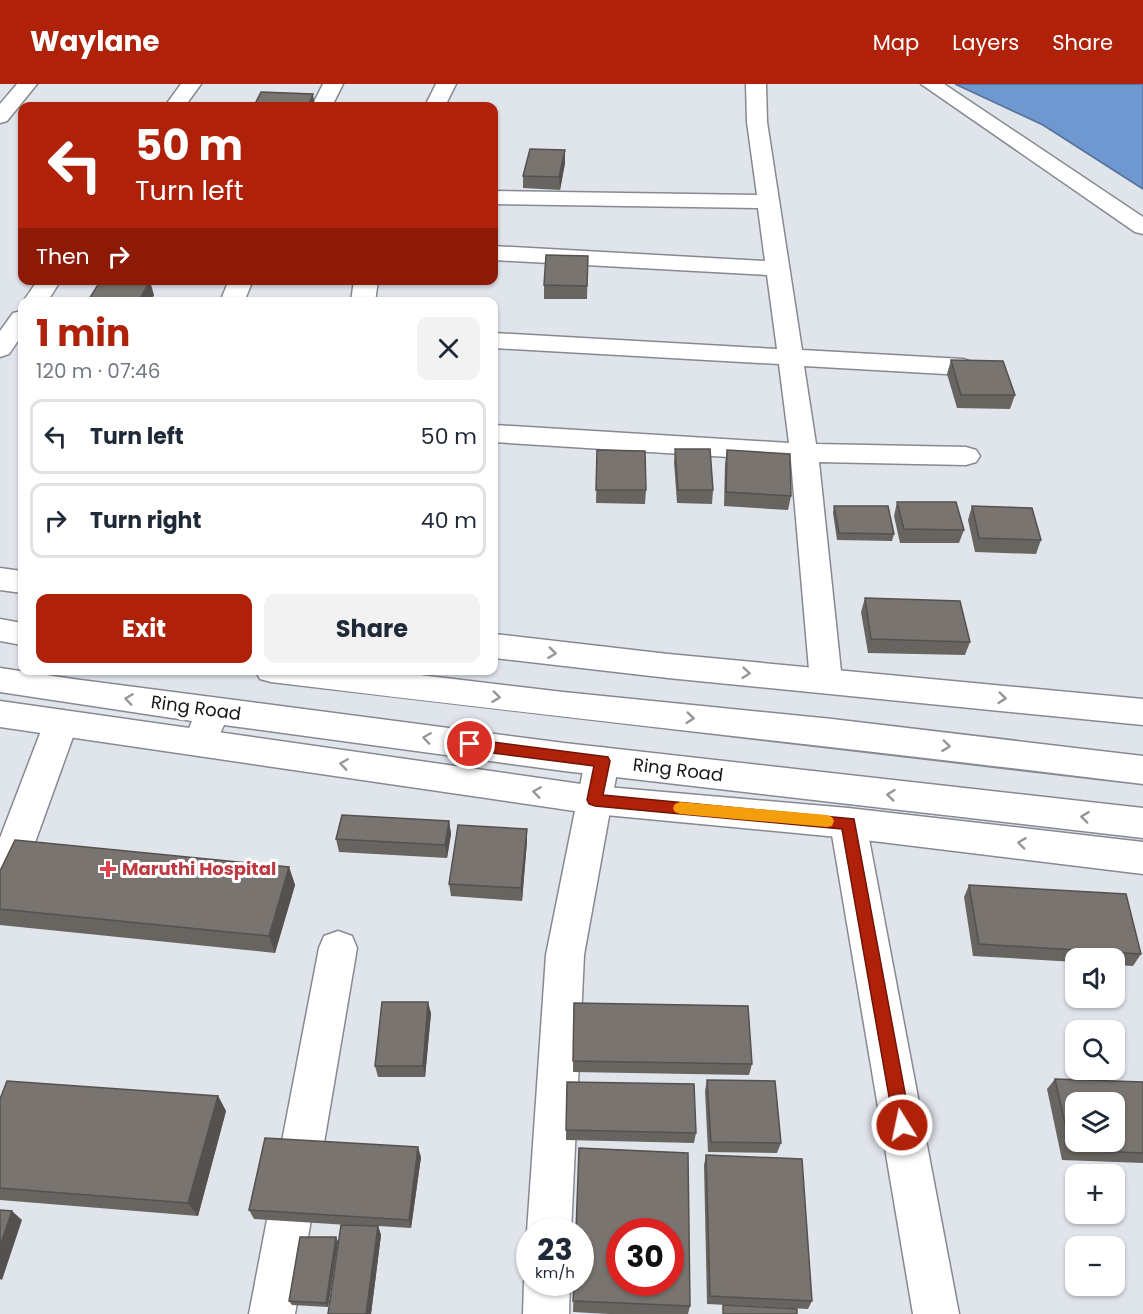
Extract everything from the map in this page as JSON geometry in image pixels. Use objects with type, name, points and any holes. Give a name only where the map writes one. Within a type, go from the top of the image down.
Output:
[{"type":"main road","points":[[0,117],[27,84]]},
{"type":"main road","points":[[178,102],[191,84]]},
{"type":"main road","points":[[324,102],[333,84]]},
{"type":"main road","points":[[437,102],[446,84]]},
{"type":"main road","points":[[756,84],[757,122],[804,453],[826,681]]},
{"type":"main road","points":[[931,84],[1143,227]]},
{"type":"main road","points":[[498,198],[769,202]]},
{"type":"main road","points":[[498,253],[778,268]]},
{"type":"main road","points":[[0,349],[18,324]]},
{"type":"main road","points":[[498,341],[963,367]]},
{"type":"main road","points":[[498,434],[804,453],[966,456]]},
{"type":"main road","points":[[0,579],[18,581]]},
{"type":"main road","points":[[0,630],[18,633]]},
{"type":"main road","points":[[498,646],[668,666],[1143,712]]},
{"type":"main road","points":[[360,675],[1143,770]]},
{"type":"main road","name":"Ring Road","points":[[0,680],[603,761],[1143,824]]},
{"type":"main road","points":[[200,743],[213,710]]},
{"type":"main road","points":[[0,714],[595,800],[848,823],[1143,858]]},
{"type":"main road","points":[[0,887],[61,723]]},
{"type":"main road","points":[[550,1218],[565,955],[603,761]]},
{"type":"main road","points":[[848,823],[936,1314]]},
{"type":"main road","points":[[272,1314],[338,948]]},
{"type":"main road","points":[[546,1314],[547,1296]]},
{"type":"water","points":[[955,84],[1143,84],[1143,189],[1043,125]]},
{"type":"building","points":[[261,92],[313,94],[310,102],[256,102]]},
{"type":"building","points":[[530,149],[565,150],[559,177],[523,176]]},
{"type":"building","points":[[546,255],[588,256],[587,286],[544,285]]},
{"type":"building","points":[[98,285],[148,285],[141,297],[90,297]]},
{"type":"building","points":[[951,360],[1003,361],[1015,395],[961,395]]},
{"type":"building","points":[[675,449],[710,449],[713,490],[678,490]]},
{"type":"building","points":[[597,450],[645,451],[646,490],[596,490]]},
{"type":"building","points":[[727,450],[790,454],[791,496],[726,492]]},
{"type":"building","points":[[897,502],[956,502],[964,530],[904,529]]},
{"type":"building","points":[[834,506],[888,506],[894,534],[839,533]]},
{"type":"building","points":[[972,506],[1032,508],[1041,540],[979,538]]},
{"type":"building","points":[[865,598],[960,601],[970,642],[871,639]]},
{"type":"building","points":[[342,815],[449,821],[445,845],[336,839]]},
{"type":"building","points":[[458,825],[527,829],[521,888],[449,884]]},
{"type":"building","points":[[15,840],[289,867],[269,936],[0,909],[0,871]]},
{"type":"building","points":[[969,885],[1126,894],[1141,954],[1125,953],[1125,948],[1065,949],[979,944]]},
{"type":"building","points":[[382,1002],[428,1002],[423,1066],[375,1066]]},
{"type":"building","points":[[574,1003],[748,1006],[752,1064],[573,1061]]},
{"type":"building","points":[[1055,1079],[1143,1082],[1143,1153],[1119,1152],[1125,1152],[1125,1092],[1065,1092],[1065,1123]]},
{"type":"building","points":[[707,1080],[775,1081],[781,1143],[711,1142]]},
{"type":"building","points":[[7,1081],[218,1096],[188,1203],[0,1188],[0,1099]]},
{"type":"building","points":[[567,1082],[694,1084],[696,1133],[566,1130]]},
{"type":"building","points":[[265,1138],[418,1147],[409,1220],[249,1210]]},
{"type":"building","points":[[579,1148],[688,1153],[690,1306],[573,1301],[573,1296],[594,1296],[594,1218],[576,1218]]},
{"type":"building","points":[[706,1155],[802,1159],[812,1301],[710,1296]]},
{"type":"building","points":[[0,1210],[12,1211],[0,1246]]},
{"type":"building","points":[[341,1225],[378,1226],[366,1314],[328,1314]]},
{"type":"building","points":[[300,1237],[336,1237],[326,1303],[289,1301]]},
{"type":"building","points":[[723,1305],[797,1309],[797,1314],[723,1314]]},
{"type":"slow traffic","points":[[680,808],[827,821]]},
{"type":"place","name":"Maruthi Hospital","points":[[108,869]]},
{"type":"route","points":[[470,744],[603,761],[595,800],[848,823],[902,1125]]}]
